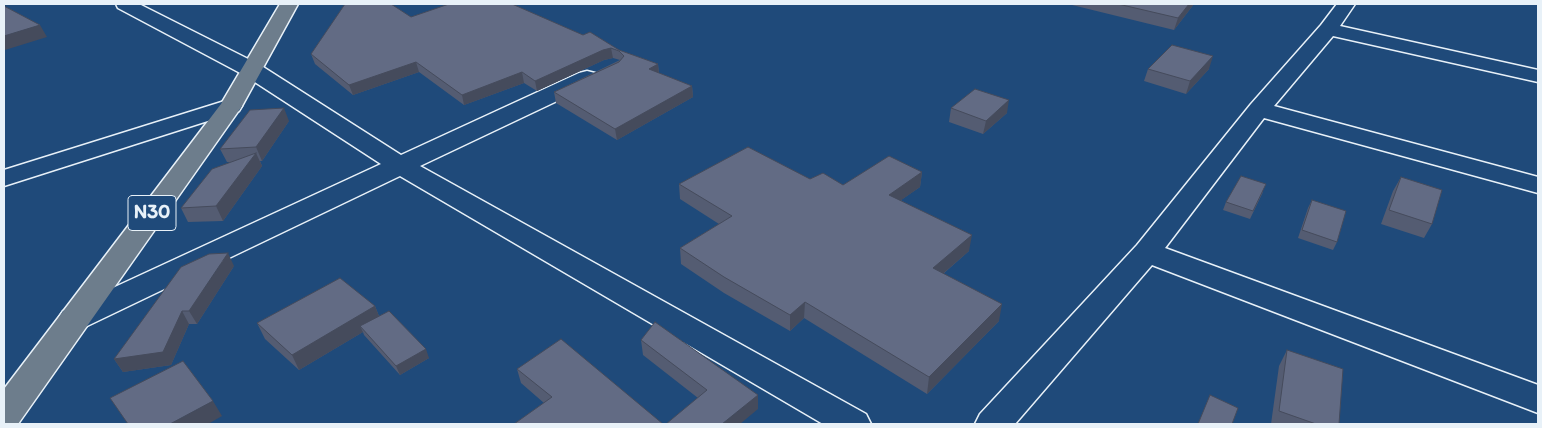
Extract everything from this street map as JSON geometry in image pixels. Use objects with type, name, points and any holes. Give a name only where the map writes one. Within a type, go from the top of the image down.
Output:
[{"type":"main road","name":"N30","points":[[4,416],[231,106],[289,4]]},
{"type":"street","points":[[125,4],[252,70],[400,166],[853,424]]},
{"type":"street","points":[[993,424],[1147,252],[1259,109],[1328,29],[1346,4]]},
{"type":"street","points":[[1328,29],[1538,76]]},
{"type":"street","points":[[74,319],[612,66]]},
{"type":"street","points":[[4,178],[231,106]]},
{"type":"street","points":[[1259,109],[1538,185]]},
{"type":"street","points":[[1147,252],[1538,399]]},
{"type":"building","points":[[345,4],[391,4],[411,17],[449,4],[512,4],[583,35],[590,32],[619,50],[658,64],[649,69],[692,86],[615,129],[554,92],[619,62],[624,56],[619,51],[611,48],[535,81],[522,72],[462,95],[416,62],[349,85],[311,54]]},
{"type":"building","points":[[1118,4],[1189,4],[1178,18]]},
{"type":"building","points":[[4,6],[40,25],[4,36]]},
{"type":"building","points":[[1172,45],[1213,56],[1190,81],[1148,69]]},
{"type":"building","points":[[975,89],[1009,100],[986,121],[951,108]]},
{"type":"building","points":[[284,108],[256,147],[220,149],[250,110]]},
{"type":"building","points":[[748,147],[810,179],[823,173],[843,185],[889,156],[922,172],[889,195],[972,235],[933,268],[1002,304],[929,377],[805,302],[790,315],[724,277],[680,248],[732,216],[679,184]]},
{"type":"building","points":[[256,153],[216,206],[181,208],[212,169]]},
{"type":"building","points":[[1241,176],[1266,184],[1253,211],[1226,202]]},
{"type":"building","points":[[1401,177],[1442,190],[1432,224],[1389,210]]},
{"type":"building","points":[[1312,200],[1346,211],[1337,242],[1302,230]]},
{"type":"building","points":[[228,253],[189,311],[182,311],[163,352],[114,359],[181,267],[209,254]]},
{"type":"building","points":[[340,278],[375,306],[292,355],[257,323]]},
{"type":"building","points":[[389,311],[426,349],[396,366],[360,326]]},
{"type":"building","points":[[655,322],[758,395],[722,424],[666,424],[707,390],[641,340]]},
{"type":"building","points":[[561,339],[663,424],[514,424],[552,397],[517,369]]},
{"type":"building","points":[[1287,350],[1343,369],[1339,424],[1316,424],[1279,411]]},
{"type":"building","points":[[183,361],[213,401],[170,424],[128,424],[110,398]]},
{"type":"building","points":[[1210,395],[1238,408],[1232,424],[1198,424]]}]
